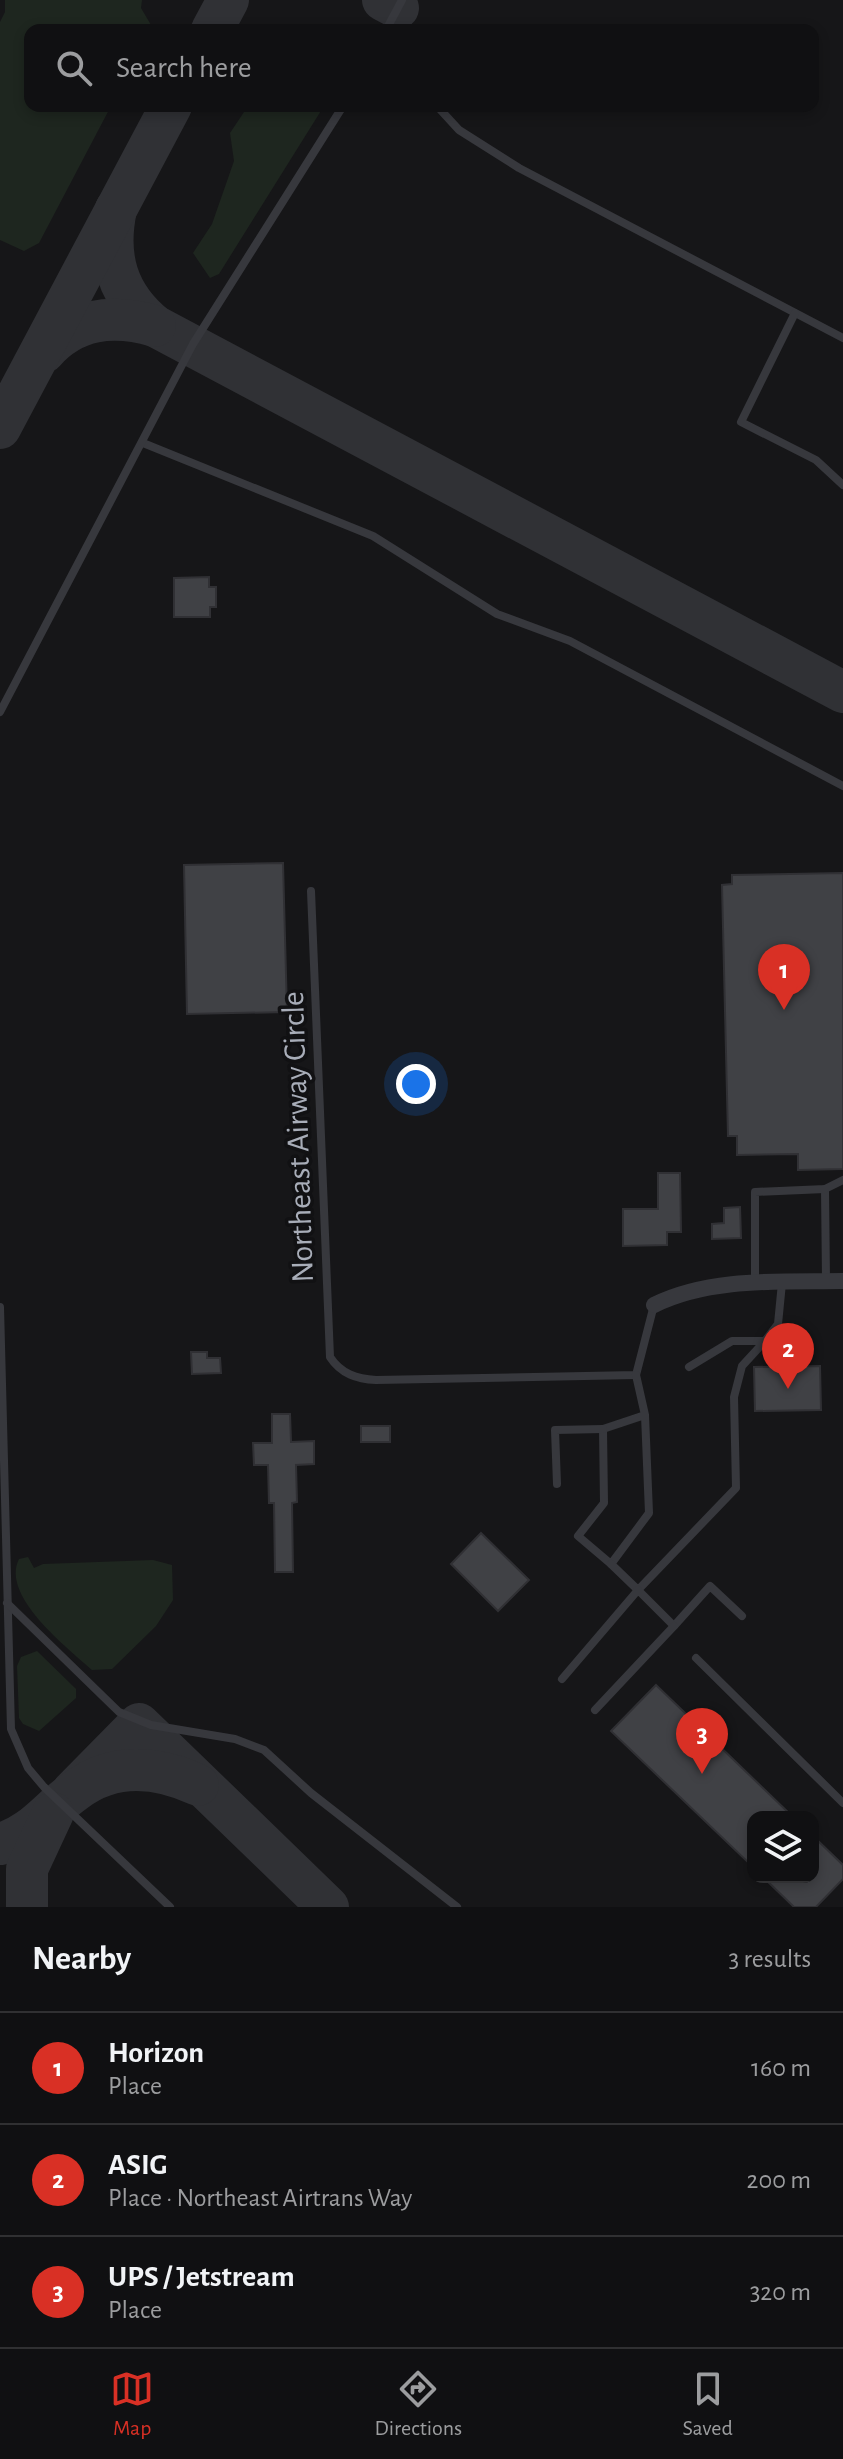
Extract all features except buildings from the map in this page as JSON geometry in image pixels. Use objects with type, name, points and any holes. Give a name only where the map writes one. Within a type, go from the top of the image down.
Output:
[{"type":"street","points":[[654,1305],[681,1291],[755,1283],[835,1281]]},
{"type":"lane","points":[[389,24],[402,0]]},
{"type":"lane","points":[[0,712],[221,295],[339,112]]},
{"type":"lane","points":[[442,112],[459,130],[519,168],[843,338]]},
{"type":"lane","points":[[795,313],[741,422],[816,460],[843,485]]},
{"type":"lane","points":[[143,443],[373,536],[497,614],[570,641],[843,786]]},
{"type":"lane","name":"Northeast Airway Circle","points":[[311,891],[330,1357],[346,1373],[360,1379],[376,1380],[636,1375]]},
{"type":"lane","points":[[755,1283],[755,1192],[825,1189],[843,1180]]},
{"type":"lane","points":[[825,1189],[835,1281]]},
{"type":"lane","points":[[562,1679],[638,1590],[736,1488],[734,1397],[742,1366],[778,1324],[782,1283]]},
{"type":"lane","points":[[611,1564],[649,1513],[645,1415],[636,1375],[654,1305]]},
{"type":"lane","points":[[0,1307],[9,1715],[22,1758],[44,1787],[170,1907]]},
{"type":"lane","points":[[689,1367],[732,1341],[803,1340]]},
{"type":"lane","points":[[557,1484],[555,1430],[603,1429],[645,1415]]},
{"type":"lane","points":[[603,1429],[604,1503],[578,1536],[674,1626]]},
{"type":"lane","points":[[595,1710],[710,1586],[742,1616]]},
{"type":"lane","points":[[7,1603],[119,1712],[151,1725],[235,1739],[264,1750],[311,1793],[457,1907]]},
{"type":"lane","points":[[696,1658],[843,1803]]},
{"type":"shaded area","points":[[5,0],[142,0],[141,8],[150,24],[24,24],[24,112],[108,112],[39,243],[24,251],[0,240],[0,22],[5,12]]},
{"type":"shaded area","points":[[244,112],[320,112],[219,274],[210,278],[193,253],[212,224],[234,161],[230,133]]},
{"type":"shaded area","points":[[28,1557],[34,1568],[43,1564],[153,1560],[172,1565],[173,1600],[156,1626],[112,1669],[92,1670],[53,1635],[27,1605],[16,1573],[19,1559]]},
{"type":"shaded area","points":[[37,1651],[76,1689],[76,1698],[39,1731],[23,1724],[19,1718],[17,1666],[21,1657]]},
{"type":"taxiway","points":[[215,24],[228,0]]},
{"type":"taxiway","points":[[383,0],[398,8]]},
{"type":"taxiway","points":[[0,428],[168,112]]},
{"type":"taxiway","points":[[116,209],[113,243],[118,274],[131,301],[155,326],[843,692]]},
{"type":"taxiway","points":[[44,352],[68,332],[95,322],[124,320],[155,326]]},
{"type":"taxiway","points":[[73,1791],[139,1724],[328,1907]]},
{"type":"taxiway","points":[[0,1844],[22,1834],[65,1798],[104,1775],[120,1771],[151,1771],[198,1785]]},
{"type":"taxiway","points":[[27,1907],[27,1869],[53,1813]]},
{"type":"place","name":"Horizon","points":[[784,1010]]},
{"type":"place","name":"ASIG","points":[[788,1389]]},
{"type":"place","name":"UPS / Jetstream","points":[[702,1774]]}]
